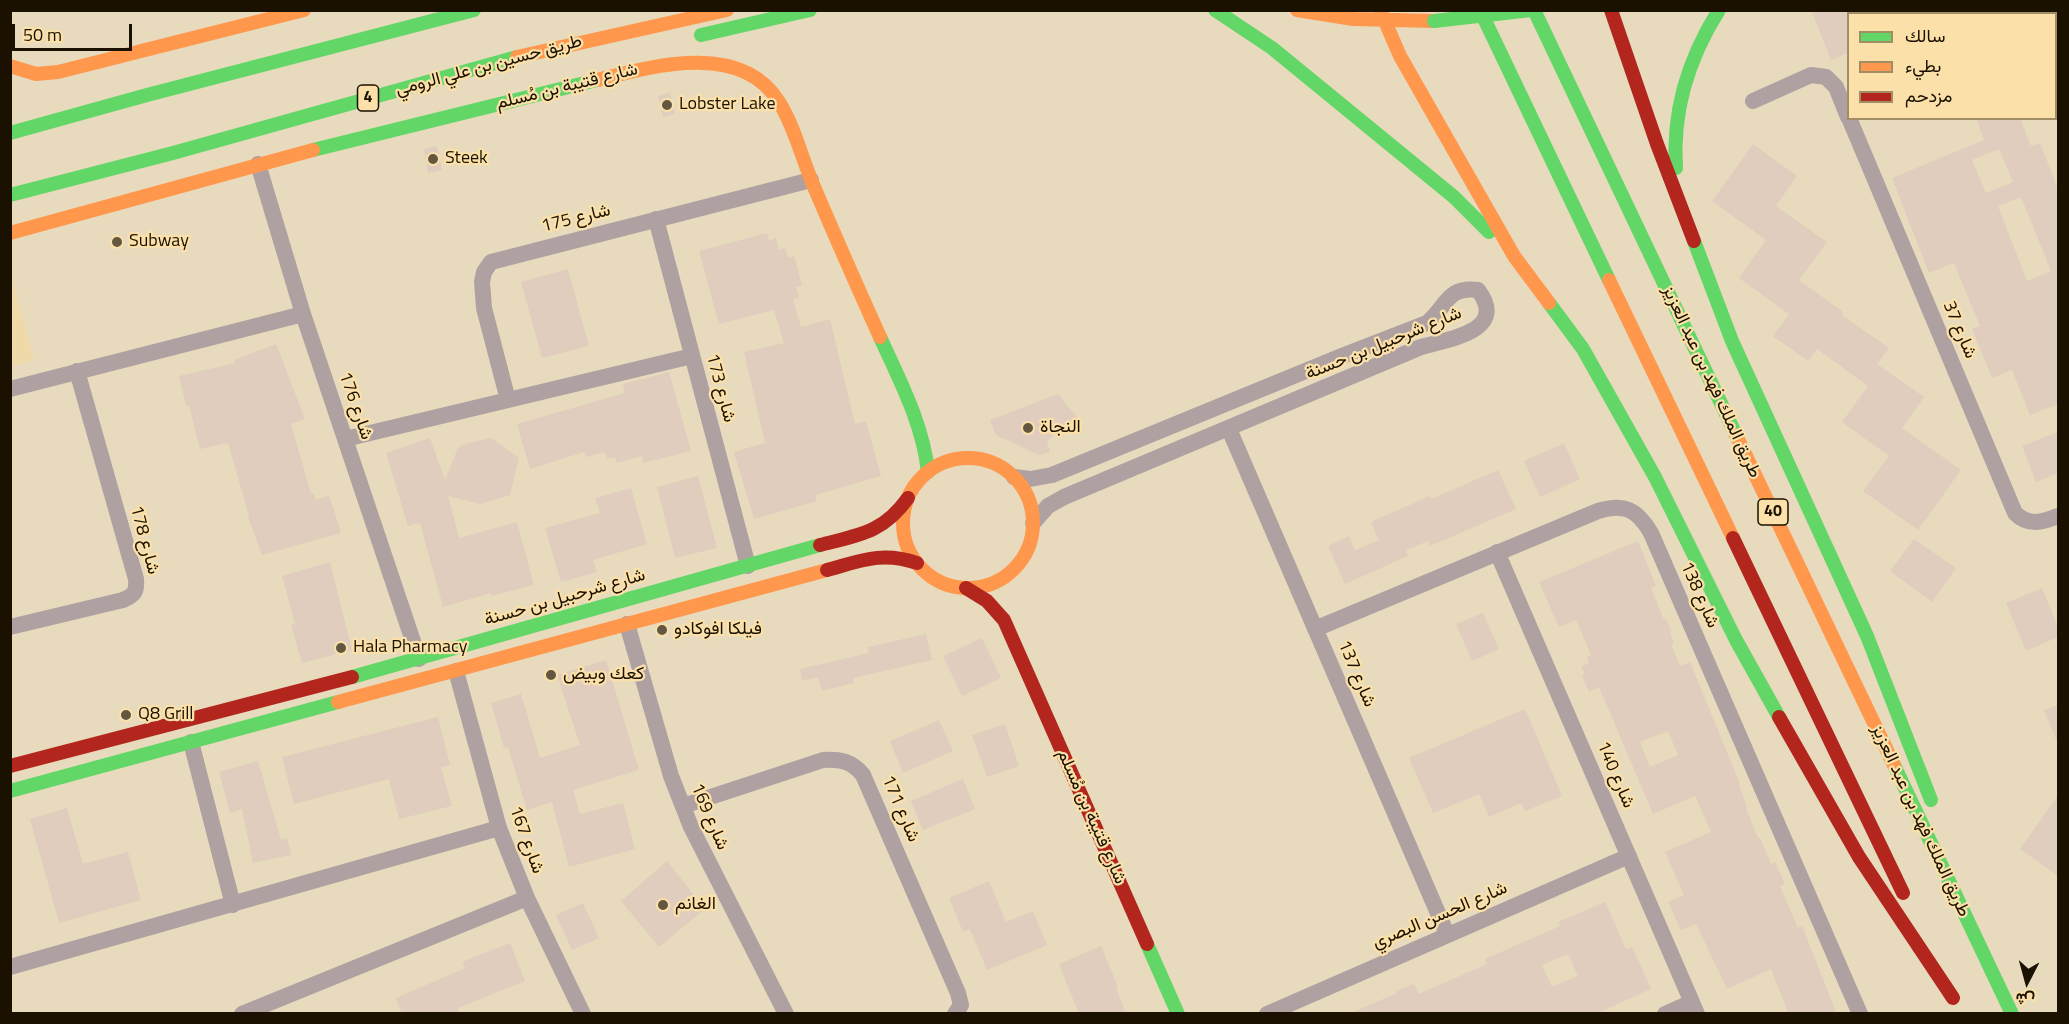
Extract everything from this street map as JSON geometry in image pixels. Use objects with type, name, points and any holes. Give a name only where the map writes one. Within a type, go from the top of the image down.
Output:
[{"type":"main road","points":[[10,66],[36,74],[58,72],[304,10]]},
{"type":"main road","points":[[10,133],[474,10]]},
{"type":"main road","name":"طريق حسين بن علي الرومي","points":[[10,195],[173,153],[508,59],[727,10]]},
{"type":"main road","points":[[683,39],[810,10]]},
{"type":"main road","points":[[1215,10],[1272,48],[1454,197],[1514,256]]},
{"type":"main road","points":[[1297,10],[1353,19],[1382,16],[1434,21],[1533,10]]},
{"type":"main road","points":[[1480,10],[1959,1014]]},
{"type":"main road","name":"طريق الملك فهد بن عبد العزيز","points":[[1533,10],[2013,1014]]},
{"type":"main road","points":[[1611,10],[1657,144],[1732,341],[1867,636],[1934,808]]},
{"type":"main road","points":[[1693,239],[1675,165],[1675,122],[1682,89],[1692,59],[1719,10]]},
{"type":"main road","points":[[1382,16],[1400,56],[1514,256],[1583,349],[1655,477],[1736,640],[1854,847],[1953,998]]},
{"type":"main road","points":[[147,95],[222,63],[254,53]]},
{"type":"main road","name":"شارع قتيبة بن مُسلم","points":[[10,233],[258,164],[646,68],[700,62],[739,69],[763,82],[784,111],[811,180],[917,420],[928,472]]},
{"type":"main road","points":[[173,153],[440,93]]},
{"type":"main road","name":"شارع قتيبة بن مُسلم","points":[[917,420],[941,444],[961,459]]},
{"type":"main road","points":[[961,459],[984,460],[1005,470],[1014,477],[1029,500],[1033,523],[1030,542],[1024,556],[1002,590],[988,585],[966,588],[934,578],[917,563],[904,532],[905,509],[914,488],[928,472],[949,461],[961,459]]},
{"type":"main road","name":"شارع شرحبيل بن حسنة","points":[[10,766],[419,659],[876,530],[890,520],[908,498]]},
{"type":"main road","points":[[10,791],[874,557],[900,557],[917,563]]},
{"type":"main road","name":"شارع قتيبة بن مُسلم","points":[[966,588],[987,601],[1004,620],[1178,1014]]},
{"type":"main road","name":"شارع قتيبة بن مُسلم","points":[[1002,590],[1004,620]]},
{"type":"main road","points":[[1955,862],[2013,1014]]},
{"type":"street","points":[[230,10],[241,15],[277,17]]},
{"type":"street","name":"شارع 37","points":[[1753,101],[1811,75],[1826,76],[1836,87],[1847,113]]},
{"type":"street","name":"شارع 37","points":[[1850,120],[2015,513],[2020,519],[2035,523],[2058,516]]},
{"type":"street","name":"شارع 176","points":[[258,164],[303,314],[419,659]]},
{"type":"street","name":"شارع 175","points":[[508,400],[484,308],[482,282],[487,266],[498,259],[811,180]]},
{"type":"street","name":"شارع 173","points":[[656,219],[748,566]]},
{"type":"street","name":"شارع شرحبيل بن حسنة","points":[[1014,477],[1030,479],[1052,475],[1342,356],[1427,324],[1437,316],[1444,302],[1453,294],[1466,288],[1478,290],[1485,298],[1487,310],[1485,321],[1464,335],[1420,347],[1064,497],[1048,506],[1033,523]]},
{"type":"street","points":[[10,389],[303,314]]},
{"type":"street","points":[[345,439],[692,356]]},
{"type":"street","name":"شارع 178","points":[[10,627],[123,600],[133,595],[136,590],[136,579],[77,371]]},
{"type":"street","name":"شارع 137","points":[[1229,429],[1447,934]]},
{"type":"street","name":"شارع 138","points":[[1315,629],[1607,508],[1631,510],[1645,523],[1860,1014]]},
{"type":"street","name":"شارع 140","points":[[1497,552],[1694,1008]]},
{"type":"street","name":"شارع 169","points":[[627,624],[664,753],[683,807],[704,855],[786,1014]]},
{"type":"street","name":"شارع 167","points":[[456,670],[500,828],[527,898],[583,1014]]},
{"type":"street","points":[[190,742],[233,905]]},
{"type":"street","name":"شارع 171","points":[[683,807],[823,760],[837,759],[857,767],[863,775],[953,982],[958,1009]]},
{"type":"street","points":[[10,967],[500,828]]},
{"type":"street","name":"شارع الحسن البصري","points":[[1267,1014],[1629,856]]},
{"type":"street","points":[[242,1014],[274,1008],[527,898]]},
{"type":"street","points":[[1665,1014],[1694,1008]]},
{"type":"shaded area","points":[[11,273],[34,360],[10,367]]},
{"type":"building","points":[[1811,10],[1848,10],[1847,53],[1831,60]]},
{"type":"building","name":"Lobster Lake","points":[[670,93],[675,114],[663,117],[658,96]]},
{"type":"building","points":[[1977,120],[2021,120],[2031,146],[2040,143],[2058,189],[2058,404],[2030,415],[2012,370],[1992,378],[1972,329],[1980,326],[1954,263],[1929,273],[1892,178],[1984,140]],"holes":[[[1999,149],[2013,182],[1986,193],[1972,160]],[[2021,197],[2051,271],[2027,281],[1998,206]]]},
{"type":"building","points":[[1753,144],[1797,176],[1776,206],[1827,242],[1799,280],[1843,312],[1842,315],[1889,348],[1877,364],[1924,397],[1902,428],[1961,470],[1918,530],[1863,491],[1889,456],[1842,422],[1868,386],[1817,349],[1808,361],[1773,336],[1789,314],[1739,278],[1766,240],[1712,201]]},
{"type":"building","name":"Steek","points":[[437,146],[442,170],[428,173],[424,149]]},
{"type":"building","points":[[767,233],[769,241],[776,238],[779,250],[785,248],[788,258],[794,256],[802,285],[796,287],[799,297],[793,299],[801,327],[830,319],[855,424],[866,421],[881,476],[815,495],[817,501],[754,519],[734,452],[765,443],[744,352],[784,343],[774,310],[719,324],[699,251]]},
{"type":"building","points":[[568,269],[589,346],[542,358],[521,282]]},
{"type":"building","points":[[276,344],[305,419],[291,424],[311,494],[314,493],[316,500],[329,495],[341,533],[262,555],[248,516],[228,443],[200,449],[179,376],[235,363],[234,360]]},
{"type":"building","points":[[669,372],[691,451],[643,463],[642,456],[617,463],[615,457],[607,459],[605,452],[586,457],[584,452],[530,469],[517,424],[625,393],[623,384]]},
{"type":"building","name":"النجاة","points":[[1058,394],[1077,417],[1047,441],[1050,452],[1039,455],[996,435],[990,420]]},
{"type":"building","points":[[2058,432],[2058,473],[2036,482],[2022,446]]},
{"type":"building","points":[[430,438],[445,480],[458,448],[464,444],[491,438],[519,458],[510,495],[480,504],[448,496],[459,538],[517,522],[534,585],[491,596],[491,593],[443,607],[420,523],[408,526],[386,453]]},
{"type":"building","points":[[1564,443],[1580,479],[1540,497],[1524,461]]},
{"type":"building","points":[[1498,470],[1516,509],[1430,546],[1428,541],[1406,550],[1408,556],[1345,584],[1328,546],[1349,536],[1355,550],[1379,540],[1371,522]]},
{"type":"building","points":[[698,476],[717,548],[675,558],[657,487]]},
{"type":"building","points":[[631,488],[647,544],[593,560],[597,572],[561,582],[545,528],[600,513],[595,498]]},
{"type":"building","points":[[1914,539],[1956,568],[1932,602],[1890,571]]},
{"type":"building","points":[[1638,541],[1656,586],[1651,588],[1664,620],[1666,619],[1672,632],[1670,633],[1674,643],[1671,644],[1680,666],[1690,662],[1740,784],[1746,808],[1758,838],[1771,864],[1775,862],[1785,884],[1780,886],[1798,928],[1802,926],[1837,1014],[1789,1014],[1771,969],[1727,989],[1696,924],[1681,930],[1668,902],[1684,895],[1665,852],[1711,832],[1695,796],[1653,814],[1599,687],[1589,692],[1582,676],[1585,674],[1581,667],[1589,663],[1587,657],[1591,655],[1576,620],[1559,627],[1539,582]],"holes":[[[1668,731],[1678,755],[1650,767],[1640,742]]]},
{"type":"building","points":[[330,562],[352,650],[302,663],[291,625],[295,624],[282,576]]},
{"type":"building","points":[[2042,588],[2058,627],[2058,637],[2026,651],[2006,603]]},
{"type":"building","points":[[1483,613],[1499,649],[1472,661],[1456,624]]},
{"type":"building","points":[[926,634],[932,660],[853,678],[854,683],[822,691],[818,677],[802,681],[800,669],[869,653],[868,647]]},
{"type":"building","points":[[982,638],[1001,678],[962,696],[943,656]]},
{"type":"building","points":[[606,660],[639,770],[573,790],[580,814],[623,803],[635,849],[569,867],[552,802],[527,810],[508,747],[504,748],[491,703],[521,694],[540,758],[580,745],[557,675]]},
{"type":"building","points":[[2058,705],[2058,744],[2044,710]]},
{"type":"building","points":[[1525,709],[1562,796],[1525,811],[1521,803],[1489,817],[1479,794],[1433,813],[1409,758]]},
{"type":"building","points":[[438,717],[450,765],[441,767],[452,806],[399,819],[389,779],[294,804],[282,757]]},
{"type":"building","points":[[939,720],[953,751],[903,773],[890,741]]},
{"type":"building","points":[[1005,724],[1019,766],[987,777],[972,735]]},
{"type":"building","points":[[258,761],[281,840],[287,838],[291,855],[253,863],[242,809],[230,813],[219,772]]},
{"type":"building","points":[[963,779],[975,809],[923,830],[911,801]]},
{"type":"building","points":[[2058,795],[2058,876],[2020,849]]},
{"type":"building","points":[[67,808],[83,864],[128,852],[141,900],[59,923],[30,819]]},
{"type":"building","name":"الغانم","points":[[667,861],[705,909],[659,947],[621,901]]},
{"type":"building","points":[[989,881],[1006,922],[1033,911],[1047,945],[987,970],[970,929],[963,932],[949,898]]},
{"type":"building","points":[[1605,902],[1626,949],[1632,947],[1651,989],[1595,1014],[1349,1014],[1414,984],[1419,994],[1487,964],[1485,959],[1560,926],[1558,922]],"holes":[[[1568,954],[1578,976],[1552,987],[1542,965]]]},
{"type":"building","points":[[583,903],[599,938],[572,950],[556,915]]},
{"type":"building","points":[[510,943],[525,981],[458,1008],[460,1014],[402,1014],[396,998],[465,968],[462,962]]},
{"type":"building","points":[[1101,946],[1118,987],[1116,988],[1126,1014],[1079,1014],[1059,964]]},
{"type":"traffic: fast","points":[[10,133],[474,10]]},
{"type":"traffic: fast","points":[[701,35],[810,10]]},
{"type":"traffic: fast","points":[[1215,10],[1272,48],[1454,197],[1489,232]]},
{"type":"traffic: fast","points":[[1480,10],[1609,280]]},
{"type":"traffic: fast","points":[[1434,21],[1531,10]]},
{"type":"traffic: fast","points":[[1534,10],[1736,435]]},
{"type":"traffic: fast","points":[[1676,168],[1677,126],[1684,86],[1699,47],[1719,10]]},
{"type":"traffic: fast","points":[[10,195],[173,153],[517,57]]},
{"type":"traffic: fast","points":[[313,150],[597,80]]},
{"type":"traffic: fast","points":[[1694,241],[1732,341],[1867,636],[1931,800]]},
{"type":"traffic: fast","points":[[1549,303],[1583,349],[1655,477],[1736,640],[1779,717]]},
{"type":"traffic: fast","points":[[880,337],[916,420],[928,472]]},
{"type":"traffic: fast","points":[[352,677],[820,545]]},
{"type":"traffic: fast","points":[[10,791],[338,702]]},
{"type":"traffic: fast","points":[[1894,765],[2012,1014]]},
{"type":"traffic: fast","points":[[1147,944],[1178,1014]]},
{"type":"traffic: slow","points":[[10,66],[36,74],[58,72],[304,10]]},
{"type":"traffic: slow","points":[[517,57],[727,10]]},
{"type":"traffic: slow","points":[[1297,10],[1353,19],[1434,21]]},
{"type":"traffic: slow","points":[[1380,10],[1400,56],[1514,256],[1549,303]]},
{"type":"traffic: slow","points":[[597,80],[644,69],[695,63],[719,65],[742,71],[763,83],[779,102],[789,121],[812,182],[880,337]]},
{"type":"traffic: slow","points":[[10,233],[313,150]]},
{"type":"traffic: slow","points":[[1609,280],[1733,538]]},
{"type":"traffic: slow","points":[[1736,435],[1894,765]]},
{"type":"traffic: slow","points":[[968,458],[993,463],[1014,477],[1028,498],[1033,523],[1028,548],[1014,569],[993,583],[968,588],[943,583],[922,569],[908,548],[903,523],[908,498],[922,477],[943,463],[968,458]]},
{"type":"traffic: slow","points":[[338,702],[827,570]]},
{"type":"traffic: jam","points":[[1611,10],[1657,144],[1694,241]]},
{"type":"traffic: jam","points":[[820,545],[858,535],[879,526],[899,510],[908,498]]},
{"type":"traffic: jam","points":[[1733,538],[1903,893]]},
{"type":"traffic: jam","points":[[827,570],[882,558],[904,559],[917,563]]},
{"type":"traffic: jam","points":[[966,588],[987,601],[1004,620],[1147,944]]},
{"type":"traffic: jam","points":[[10,766],[352,677]]},
{"type":"traffic: jam","points":[[1779,717],[1859,857],[1953,998]]},
{"type":"place","name":"Lobster Lake","points":[[667,105]]},
{"type":"place","name":"Steek","points":[[433,159]]},
{"type":"place","name":"Subway","points":[[117,242]]},
{"type":"place","name":"النجاة","points":[[1028,428]]},
{"type":"place","name":"فيلكا افوكادو","points":[[662,630]]},
{"type":"place","name":"Hala Pharmacy","points":[[341,648]]},
{"type":"place","name":"كعك وبيض","points":[[551,675]]},
{"type":"place","name":"Q8 Grill","points":[[126,715]]},
{"type":"place","name":"الغانم","points":[[663,905]]}]
